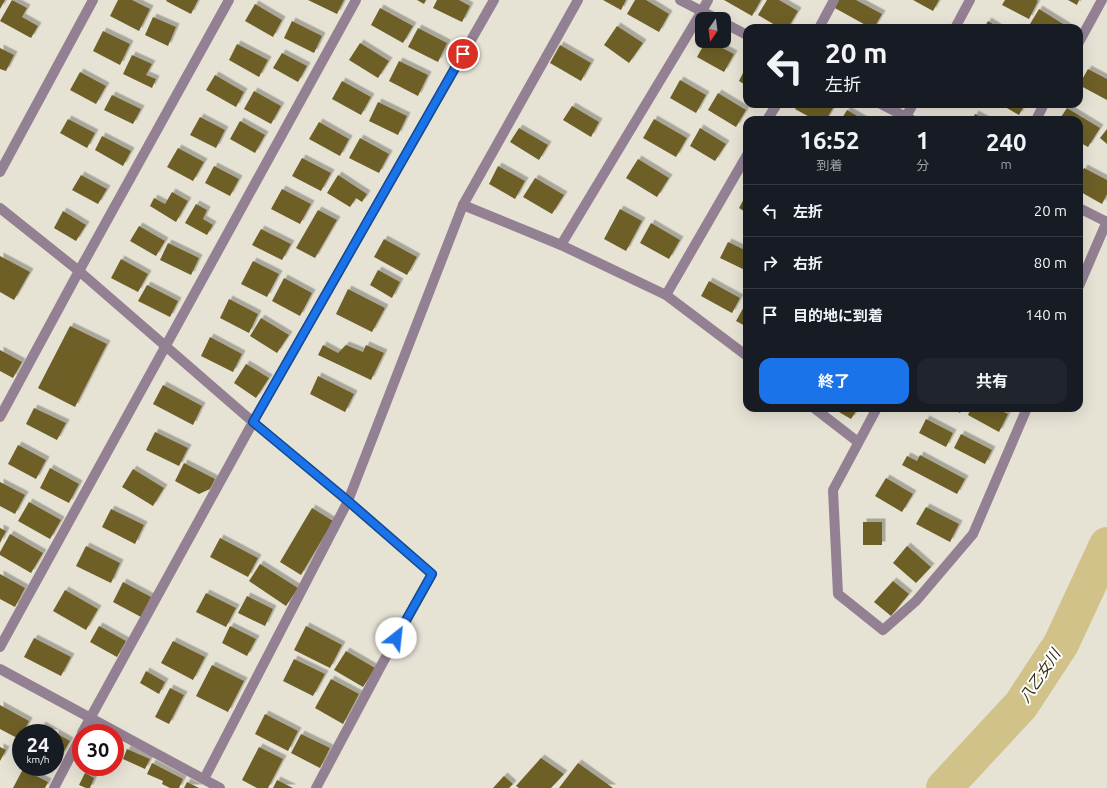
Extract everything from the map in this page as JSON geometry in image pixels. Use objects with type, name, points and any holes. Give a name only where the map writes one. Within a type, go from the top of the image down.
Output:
[{"type":"street","points":[[0,172],[93,0]]},
{"type":"street","points":[[0,417],[229,0]]},
{"type":"street","points":[[0,647],[356,0]]},
{"type":"street","points":[[87,724],[253,422],[494,0]]},
{"type":"street","points":[[204,780],[348,501],[463,205],[578,0]]},
{"type":"street","points":[[680,0],[702,11]]},
{"type":"street","points":[[561,245],[708,0]]},
{"type":"street","points":[[821,24],[834,0]]},
{"type":"street","points":[[957,24],[970,0]]},
{"type":"street","points":[[1083,35],[1102,0]]},
{"type":"street","points":[[731,27],[743,33]]},
{"type":"street","points":[[888,108],[903,116]]},
{"type":"street","points":[[666,295],[743,162]]},
{"type":"street","points":[[463,205],[561,245],[666,295],[743,353]]},
{"type":"street","points":[[0,208],[79,271],[253,422],[348,501],[432,574],[316,788]]},
{"type":"street","points":[[1083,210],[1107,222],[1083,277]]},
{"type":"street","points":[[819,412],[858,442]]},
{"type":"street","points":[[875,412],[833,490],[838,594],[883,630],[916,601],[973,534],[1025,412]]},
{"type":"street","points":[[0,669],[220,788]]},
{"type":"street","points":[[54,788],[72,753]]},
{"type":"building","points":[[0,0],[5,0],[0,9]]},
{"type":"building","points":[[12,0],[27,8],[22,17],[38,26],[31,38],[0,21]]},
{"type":"building","points":[[118,0],[132,0],[150,9],[139,31],[110,16]]},
{"type":"building","points":[[198,0],[191,14],[166,1]]},
{"type":"building","points":[[308,0],[344,0],[337,14]]},
{"type":"building","points":[[417,0],[426,0],[424,4]]},
{"type":"building","points":[[437,0],[459,0],[470,6],[462,22],[433,8]]},
{"type":"building","points":[[603,0],[626,0],[621,10]]},
{"type":"building","points":[[635,0],[646,0],[669,14],[659,32],[627,14]]},
{"type":"building","points":[[724,0],[761,0],[752,16]]},
{"type":"building","points":[[767,0],[779,0],[798,11],[790,24],[773,24],[758,15]]},
{"type":"building","points":[[837,0],[856,0],[882,14],[876,24],[864,24],[833,7]]},
{"type":"building","points":[[913,0],[939,0],[933,11]]},
{"type":"building","points":[[1005,0],[1038,1],[1029,19],[1002,5]]},
{"type":"building","points":[[1068,0],[1079,0],[1077,5]]},
{"type":"building","points":[[255,4],[282,20],[273,37],[245,21]]},
{"type":"building","points":[[380,8],[413,26],[403,43],[371,25]]},
{"type":"building","points":[[1039,9],[1063,24],[1030,24]]},
{"type":"building","points":[[153,17],[176,27],[168,46],[145,35]]},
{"type":"building","points":[[292,21],[322,36],[314,53],[284,38]]},
{"type":"building","points":[[617,26],[643,43],[629,63],[604,45]]},
{"type":"building","points":[[418,28],[447,43],[438,62],[408,47]]},
{"type":"building","points":[[103,31],[130,44],[120,65],[93,51]]},
{"type":"building","points":[[360,43],[389,61],[378,78],[349,60]]},
{"type":"building","points":[[237,44],[268,60],[259,77],[229,60]]},
{"type":"building","points":[[560,45],[591,63],[581,81],[550,63]]},
{"type":"building","points":[[0,48],[14,55],[6,71],[0,69]]},
{"type":"building","points":[[702,48],[722,48],[734,54],[724,72],[697,57]]},
{"type":"building","points":[[282,53],[307,66],[298,82],[273,68]]},
{"type":"building","points":[[132,55],[152,64],[146,75],[156,79],[152,88],[123,74]]},
{"type":"building","points":[[399,61],[428,75],[418,96],[389,81]]},
{"type":"building","points":[[1088,69],[1107,79],[1107,100],[1083,87],[1083,78]]},
{"type":"building","points":[[80,72],[106,86],[96,104],[70,90]]},
{"type":"building","points":[[743,73],[743,84],[739,81]]},
{"type":"building","points":[[215,75],[244,92],[236,107],[206,90]]},
{"type":"building","points":[[680,80],[706,95],[696,113],[670,98]]},
{"type":"building","points":[[342,81],[371,97],[361,115],[332,99]]},
{"type":"building","points":[[254,91],[281,106],[271,124],[244,109]]},
{"type":"building","points":[[718,93],[746,110],[736,127],[708,110]]},
{"type":"building","points":[[112,95],[141,109],[133,124],[104,110]]},
{"type":"building","points":[[378,102],[407,116],[398,135],[369,121]]},
{"type":"building","points":[[572,106],[599,122],[591,137],[563,120]]},
{"type":"building","points":[[833,108],[828,116],[808,116],[795,109]]},
{"type":"building","points":[[1007,108],[1023,108],[1019,115]]},
{"type":"building","points":[[1067,108],[1080,116],[1062,116]]},
{"type":"building","points":[[847,110],[857,116],[843,116]]},
{"type":"building","points":[[200,117],[225,130],[216,148],[190,135]]},
{"type":"building","points":[[1083,118],[1100,128],[1088,147],[1083,144]]},
{"type":"building","points":[[68,119],[95,133],[87,148],[60,133]]},
{"type":"building","points":[[654,119],[687,138],[676,157],[643,138]]},
{"type":"building","points":[[240,121],[265,135],[255,153],[230,139]]},
{"type":"building","points":[[319,122],[349,139],[340,156],[309,139]]},
{"type":"building","points":[[519,128],[548,145],[539,160],[510,142]]},
{"type":"building","points":[[700,128],[726,144],[715,161],[690,146]]},
{"type":"building","points":[[1107,129],[1107,144],[1100,138]]},
{"type":"building","points":[[102,136],[131,151],[123,166],[95,150]]},
{"type":"building","points":[[360,138],[389,154],[379,173],[349,158]]},
{"type":"building","points":[[178,148],[204,162],[193,181],[167,167]]},
{"type":"building","points":[[302,158],[331,173],[321,191],[292,176]]},
{"type":"building","points":[[638,159],[669,178],[657,197],[626,178]]},
{"type":"building","points":[[214,166],[239,179],[230,196],[205,183]]},
{"type":"building","points":[[498,166],[525,181],[515,199],[489,184]]},
{"type":"building","points":[[1084,168],[1107,180],[1107,194],[1102,204],[1083,193]]},
{"type":"building","points":[[81,175],[107,189],[98,204],[72,190]]},
{"type":"building","points":[[338,175],[367,194],[362,202],[356,198],[350,207],[327,193]]},
{"type":"building","points":[[535,178],[564,195],[552,214],[523,197]]},
{"type":"building","points":[[282,189],[311,204],[300,224],[271,209]]},
{"type":"building","points":[[172,192],[188,201],[176,222],[150,206],[154,198],[165,204]]},
{"type":"building","points":[[743,200],[743,210],[739,208]]},
{"type":"building","points":[[196,204],[207,210],[203,219],[213,225],[207,235],[185,223]]},
{"type":"building","points":[[620,209],[642,221],[626,251],[604,239]]},
{"type":"building","points":[[318,210],[337,220],[315,258],[296,248]]},
{"type":"building","points":[[63,211],[86,225],[76,241],[54,228]]},
{"type":"building","points":[[651,223],[680,240],[669,259],[640,243]]},
{"type":"building","points":[[139,226],[165,241],[156,256],[130,241]]},
{"type":"building","points":[[261,229],[291,244],[282,260],[252,245]]},
{"type":"building","points":[[384,239],[417,257],[407,275],[374,257]]},
{"type":"building","points":[[728,242],[743,249],[743,269],[720,258]]},
{"type":"building","points":[[168,243],[199,258],[191,275],[160,260]]},
{"type":"building","points":[[0,256],[30,272],[14,300],[0,292]]},
{"type":"building","points":[[121,259],[148,274],[138,292],[111,278]]},
{"type":"building","points":[[253,261],[279,274],[267,297],[241,284]]},
{"type":"building","points":[[378,270],[400,282],[392,298],[370,285]]},
{"type":"building","points":[[284,278],[312,293],[300,316],[272,301]]},
{"type":"building","points":[[709,281],[740,298],[732,313],[701,296]]},
{"type":"building","points":[[147,285],[178,301],[170,317],[138,301]]},
{"type":"building","points":[[348,289],[385,308],[372,332],[336,314]]},
{"type":"building","points":[[229,299],[258,314],[249,333],[220,318]]},
{"type":"building","points":[[743,308],[743,325],[736,321]]},
{"type":"building","points":[[261,318],[289,335],[277,353],[250,336]]},
{"type":"building","points":[[70,326],[107,344],[75,407],[38,388]]},
{"type":"building","points":[[210,337],[242,354],[233,372],[201,356]]},
{"type":"building","points":[[323,345],[338,353],[346,345],[363,352],[366,345],[384,353],[371,380],[318,355]]},
{"type":"building","points":[[0,350],[22,362],[13,378],[0,371]]},
{"type":"building","points":[[246,364],[269,378],[256,398],[234,383]]},
{"type":"building","points":[[318,376],[354,394],[345,412],[310,394]]},
{"type":"building","points":[[163,385],[202,406],[193,425],[153,404]]},
{"type":"building","points":[[34,408],[66,423],[57,440],[26,424]]},
{"type":"building","points":[[839,412],[855,412],[851,419]]},
{"type":"building","points":[[969,412],[1004,412],[1008,414],[999,432],[968,415]]},
{"type":"building","points":[[926,419],[953,433],[946,447],[919,433]]},
{"type":"building","points":[[155,432],[188,448],[179,466],[146,450]]},
{"type":"building","points":[[961,434],[992,450],[985,464],[954,448]]},
{"type":"building","points":[[18,445],[46,460],[36,479],[8,464]]},
{"type":"building","points":[[920,455],[965,479],[957,494],[902,465],[907,456],[917,461]]},
{"type":"building","points":[[184,463],[215,479],[210,489],[199,494],[175,481]]},
{"type":"building","points":[[50,468],[79,484],[69,503],[40,488]]},
{"type":"building","points":[[133,469],[164,488],[153,506],[122,487]]},
{"type":"building","points":[[886,478],[913,494],[902,512],[875,496]]},
{"type":"building","points":[[0,482],[25,495],[15,514],[0,506]]},
{"type":"building","points":[[29,502],[61,520],[50,539],[18,521]]},
{"type":"building","points":[[926,507],[959,524],[950,542],[916,524]]},
{"type":"building","points":[[312,508],[333,521],[301,575],[280,562]]},
{"type":"building","points":[[111,509],[144,525],[135,544],[102,527]]},
{"type":"building","points":[[863,522],[882,522],[882,545],[863,545]]},
{"type":"building","points":[[0,528],[6,531],[0,543]]},
{"type":"building","points":[[10,534],[43,553],[31,573],[0,555],[0,552]]},
{"type":"building","points":[[220,538],[258,558],[248,577],[210,557]]},
{"type":"building","points":[[86,546],[120,563],[111,583],[76,566]]},
{"type":"building","points":[[907,546],[931,567],[916,583],[893,563]]},
{"type":"building","points":[[260,564],[298,588],[286,606],[249,581]]},
{"type":"building","points":[[0,574],[25,588],[15,607],[0,599]]},
{"type":"building","points":[[893,581],[909,594],[891,616],[874,602]]},
{"type":"building","points":[[123,582],[151,597],[141,617],[113,602]]},
{"type":"building","points":[[65,590],[98,609],[86,630],[53,611]]},
{"type":"building","points":[[206,593],[236,608],[226,627],[196,612]]},
{"type":"building","points":[[247,596],[273,609],[265,626],[238,613]]},
{"type":"building","points":[[99,626],[126,641],[117,657],[90,642]]},
{"type":"building","points":[[230,626],[256,639],[247,656],[222,643]]},
{"type":"building","points":[[306,626],[342,645],[330,668],[294,650]]},
{"type":"building","points":[[34,638],[71,657],[61,676],[24,657]]},
{"type":"building","points":[[173,641],[205,657],[193,680],[161,663]]},
{"type":"building","points":[[346,651],[375,668],[363,687],[334,670]]},
{"type":"building","points":[[294,659],[325,674],[313,696],[283,681]]},
{"type":"building","points":[[212,665],[244,681],[228,712],[196,696]]},
{"type":"building","points":[[146,671],[165,682],[159,694],[140,683]]},
{"type":"building","points":[[331,679],[359,694],[343,724],[315,708]]},
{"type":"building","points":[[170,688],[184,695],[169,724],[155,717]]},
{"type":"building","points":[[0,705],[29,721],[28,724],[12,724],[12,735],[0,729]]},
{"type":"building","points":[[265,714],[298,731],[288,751],[255,734]]},
{"type":"building","points":[[301,734],[330,748],[320,768],[291,753]]},
{"type":"building","points":[[64,738],[70,741],[64,751]]},
{"type":"building","points":[[0,747],[6,750],[0,761]]},
{"type":"building","points":[[259,747],[283,759],[268,788],[257,788],[242,780]]},
{"type":"building","points":[[127,749],[150,759],[145,769],[124,759]]},
{"type":"building","points":[[541,758],[564,774],[551,788],[519,788],[516,786]]},
{"type":"building","points":[[152,763],[183,779],[179,788],[170,788],[162,784],[163,781],[147,774]]},
{"type":"building","points":[[578,763],[613,788],[559,788]]},
{"type":"building","points":[[19,776],[36,776],[48,782],[45,788],[13,788]]},
{"type":"building","points":[[84,776],[90,776],[94,778],[90,788],[79,785]]},
{"type":"building","points":[[504,776],[513,784],[509,788],[493,788]]},
{"type":"building","points":[[277,780],[293,788],[273,788]]},
{"type":"building","points":[[187,782],[199,788],[184,788]]},
{"type":"waterway","name":"八乙女川","points":[[944,788],[1021,705],[1061,644],[1107,545]]},
{"type":"route","points":[[396,638],[432,574],[348,501],[253,422],[463,54]]}]
